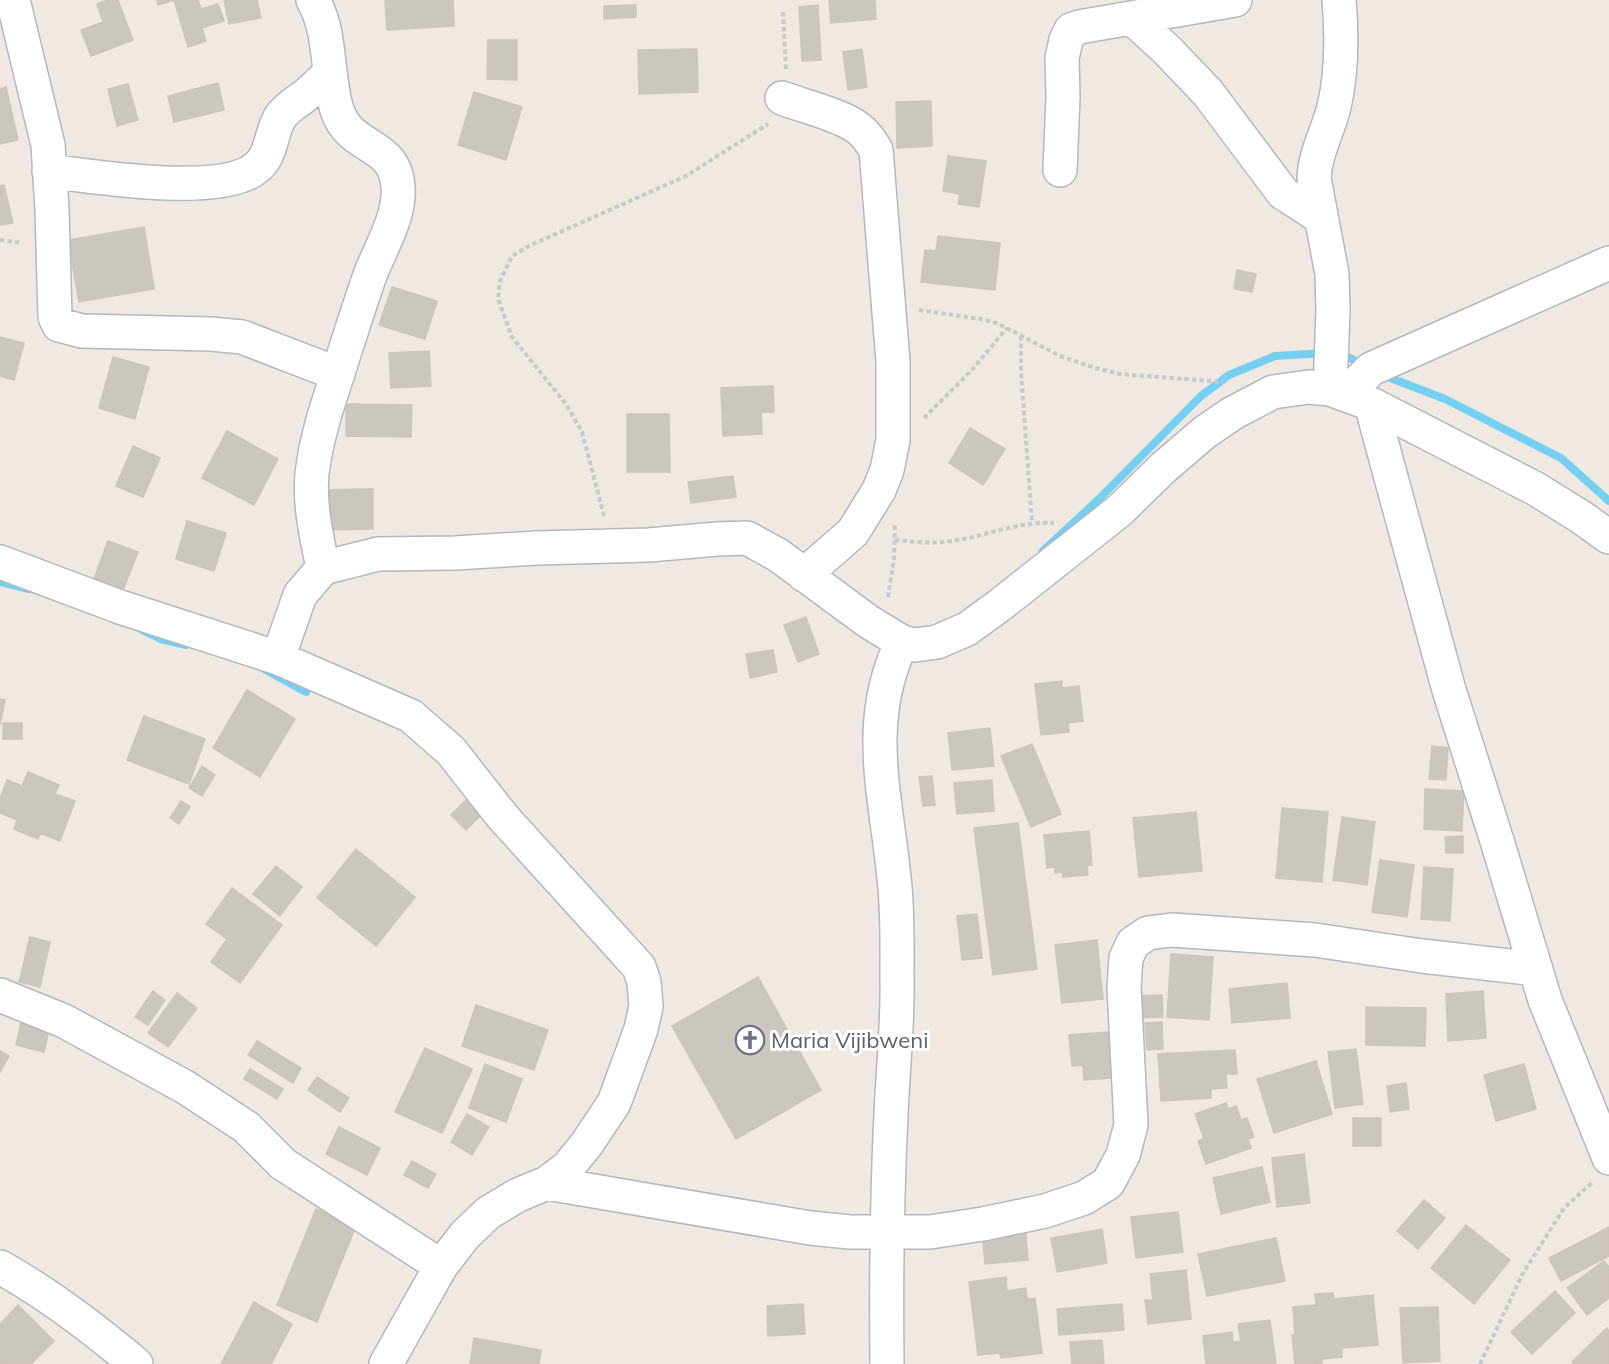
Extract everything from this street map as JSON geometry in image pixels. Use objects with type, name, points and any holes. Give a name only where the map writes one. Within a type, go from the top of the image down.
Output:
[{"type":"street","points":[[13,0],[48,144],[55,317],[59,325],[82,331],[242,337],[338,374]]},
{"type":"street","points":[[313,0],[325,31],[329,74],[335,103],[343,125],[352,135],[383,154],[395,171],[398,181],[391,226],[370,275],[321,425],[312,475],[314,521],[323,568]]},
{"type":"street","points":[[1060,170],[1062,58],[1071,30],[1235,0]]},
{"type":"street","points":[[1340,0],[1340,51],[1336,97],[1314,163],[1314,178],[1332,274],[1334,311],[1349,396],[1449,690],[1545,1000],[1602,1169]]},
{"type":"street","points":[[1133,19],[1167,50],[1208,93],[1283,193],[1320,217]]},
{"type":"street","points":[[49,171],[145,182],[219,181],[246,175],[258,167],[267,155],[280,118],[290,106],[329,74]]},
{"type":"street","points":[[782,98],[858,127],[869,138],[876,150],[893,362],[892,440],[887,470],[879,490],[854,532],[804,575]]},
{"type":"street","points":[[1349,396],[1371,369],[1609,263]]},
{"type":"street","points":[[278,658],[300,595],[323,568],[378,554],[649,545],[747,538],[778,555],[891,636],[915,645],[937,642],[967,629],[1119,512],[1163,468],[1205,432],[1233,412],[1273,392],[1309,387],[1349,396],[1536,489],[1609,537]]},
{"type":"street","points":[[0,562],[120,607],[278,658],[411,716],[451,751],[502,816],[639,967],[644,982],[646,1006],[641,1029],[614,1102],[567,1168],[547,1183],[518,1195],[488,1213],[465,1235],[441,1266],[386,1364]]},
{"type":"street","points":[[886,1364],[886,1232],[897,980],[895,880],[880,772],[880,729],[884,691],[892,662],[891,636]]},
{"type":"street","points":[[547,1183],[810,1228],[850,1232],[930,1232],[1034,1213],[1084,1198],[1108,1183],[1123,1155],[1131,1125],[1124,987],[1126,958],[1133,943],[1148,933],[1172,930],[1315,940],[1422,956],[1536,969]]},
{"type":"street","points":[[0,995],[64,1021],[185,1087],[246,1127],[283,1164],[441,1266]]},
{"type":"street","points":[[0,1267],[23,1279],[85,1322],[136,1364]]},
{"type":"path","points":[[611,546],[582,432],[566,404],[512,337],[498,299],[500,281],[512,256],[686,176],[766,125],[776,114],[786,83],[783,12]]},
{"type":"path","points":[[889,301],[921,310],[981,319],[1007,328],[1060,356],[1120,374],[1220,382],[1273,392]]},
{"type":"path","points":[[918,426],[970,372],[1007,328]]},
{"type":"path","points":[[1021,336],[1032,523]]},
{"type":"path","points":[[891,636],[888,597],[895,540],[895,519]]},
{"type":"path","points":[[895,540],[930,543],[954,541],[1032,523],[1073,523],[1098,527]]},
{"type":"path","points":[[1480,1364],[1522,1275],[1564,1208],[1602,1169]]},
{"type":"building","points":[[108,0],[118,0],[133,40],[91,56],[81,30],[103,22],[97,4]]},
{"type":"building","points":[[157,0],[174,0],[158,5]]},
{"type":"building","points":[[174,0],[198,0],[201,9],[218,4],[224,21],[202,28],[206,41],[188,47]]},
{"type":"building","points":[[224,0],[257,0],[261,18],[229,24]]},
{"type":"building","points":[[385,0],[453,0],[454,26],[387,30]]},
{"type":"building","points":[[829,0],[875,0],[876,19],[831,23]]},
{"type":"building","points":[[636,5],[636,17],[604,19],[604,6]]},
{"type":"building","points":[[818,5],[821,60],[802,61],[799,7]]},
{"type":"building","points":[[488,40],[517,40],[517,80],[487,79]]},
{"type":"building","points":[[697,49],[698,92],[639,94],[638,50]]},
{"type":"building","points":[[862,49],[867,87],[848,90],[843,52]]},
{"type":"building","points":[[218,83],[224,110],[174,122],[168,96]]},
{"type":"building","points":[[128,84],[138,120],[117,126],[108,89]]},
{"type":"building","points":[[6,87],[18,140],[0,144],[0,89]]},
{"type":"building","points":[[474,92],[522,107],[506,160],[458,145]]},
{"type":"building","points":[[931,101],[932,146],[897,148],[896,102]]},
{"type":"building","points":[[948,156],[986,161],[979,207],[958,204],[960,194],[943,191]]},
{"type":"building","points":[[4,185],[13,223],[0,225],[0,186]]},
{"type":"building","points":[[144,227],[154,289],[79,302],[68,240]]},
{"type":"building","points":[[938,236],[1000,243],[995,290],[921,282],[925,250],[936,251]]},
{"type":"building","points":[[1237,270],[1256,274],[1252,292],[1234,289]]},
{"type":"building","points":[[392,287],[437,301],[425,339],[379,325]]},
{"type":"building","points":[[0,337],[24,343],[14,380],[0,376]]},
{"type":"building","points":[[429,351],[431,386],[391,388],[389,353]]},
{"type":"building","points":[[113,357],[149,367],[135,419],[99,408]]},
{"type":"building","points":[[773,386],[774,412],[761,412],[762,434],[723,436],[721,388]]},
{"type":"building","points":[[346,404],[412,405],[411,437],[346,436]]},
{"type":"building","points":[[627,414],[669,414],[670,472],[627,472]]},
{"type":"building","points":[[970,428],[1005,449],[983,485],[949,463]]},
{"type":"building","points":[[227,431],[278,459],[254,505],[202,478]]},
{"type":"building","points":[[133,446],[160,458],[143,497],[116,486]]},
{"type":"building","points":[[733,476],[736,497],[691,503],[688,482]]},
{"type":"building","points":[[373,489],[373,529],[317,530],[316,490]]},
{"type":"building","points":[[187,521],[226,533],[214,571],[176,559]]},
{"type":"building","points":[[108,541],[138,552],[121,595],[92,584]]},
{"type":"building","points":[[806,617],[819,654],[798,662],[784,625]]},
{"type":"building","points":[[773,650],[777,672],[750,678],[746,654]]},
{"type":"building","points":[[1062,681],[1062,688],[1079,686],[1083,721],[1068,723],[1069,732],[1041,735],[1035,684]]},
{"type":"building","points":[[247,690],[295,719],[260,777],[213,748]]},
{"type":"building","points":[[0,699],[5,700],[0,725]]},
{"type":"building","points":[[144,716],[205,739],[189,784],[127,760]]},
{"type":"building","points":[[3,723],[22,723],[22,739],[3,739]]},
{"type":"building","points":[[990,728],[994,766],[952,770],[948,733]]},
{"type":"building","points":[[1032,744],[1061,814],[1031,827],[1001,756]]},
{"type":"building","points":[[1432,746],[1448,748],[1446,780],[1429,779]]},
{"type":"building","points":[[202,766],[215,775],[202,796],[189,788]]},
{"type":"building","points":[[28,772],[59,785],[55,794],[75,801],[60,841],[40,833],[38,839],[14,829],[17,820],[0,813],[0,799],[7,780],[22,786]]},
{"type":"building","points":[[932,776],[935,805],[923,806],[919,777]]},
{"type":"building","points":[[992,780],[994,811],[957,814],[954,783]]},
{"type":"building","points":[[1425,789],[1464,791],[1462,831],[1424,829]]},
{"type":"building","points":[[471,795],[486,810],[466,830],[451,815]]},
{"type":"building","points":[[181,801],[190,807],[179,824],[170,818]]},
{"type":"building","points":[[1282,808],[1328,812],[1322,882],[1276,878]]},
{"type":"building","points":[[1196,812],[1202,871],[1139,877],[1133,818]]},
{"type":"building","points":[[1342,817],[1375,822],[1367,885],[1333,880]]},
{"type":"building","points":[[1018,823],[1037,969],[993,975],[974,828]]},
{"type":"building","points":[[1089,831],[1092,865],[1087,865],[1088,875],[1063,877],[1062,872],[1055,873],[1055,867],[1047,868],[1044,835]]},
{"type":"building","points":[[1463,836],[1463,853],[1446,853],[1445,837]]},
{"type":"building","points":[[356,849],[415,897],[376,946],[317,898]]},
{"type":"building","points":[[1380,860],[1414,865],[1407,917],[1372,912]]},
{"type":"building","points":[[276,866],[302,887],[280,916],[253,894]]},
{"type":"building","points":[[1424,867],[1453,869],[1450,921],[1421,919]]},
{"type":"building","points":[[232,888],[282,925],[240,983],[211,962],[227,939],[206,924]]},
{"type":"building","points":[[977,914],[982,958],[962,960],[957,916]]},
{"type":"building","points":[[30,937],[50,942],[40,987],[19,982]]},
{"type":"building","points":[[1097,940],[1103,999],[1062,1003],[1055,945]]},
{"type":"building","points":[[1171,954],[1213,957],[1209,1020],[1167,1017]]},
{"type":"building","points":[[758,977],[821,1090],[736,1139],[672,1026]]},
{"type":"building","points":[[1287,983],[1290,1018],[1232,1023],[1229,989]]},
{"type":"building","points":[[153,991],[165,1000],[148,1025],[135,1017]]},
{"type":"building","points":[[1483,991],[1486,1038],[1448,1041],[1446,994]]},
{"type":"building","points":[[177,993],[197,1008],[168,1047],[148,1033]]},
{"type":"building","points":[[1162,995],[1163,1017],[1138,1018],[1138,996]]},
{"type":"building","points":[[476,1005],[548,1030],[534,1070],[462,1046]]},
{"type":"building","points":[[1366,1007],[1426,1008],[1425,1046],[1366,1045]]},
{"type":"building","points":[[22,1018],[50,1025],[44,1052],[16,1045]]},
{"type":"building","points":[[1162,1022],[1163,1049],[1147,1050],[1145,1023]]},
{"type":"building","points":[[1108,1032],[1111,1078],[1084,1080],[1083,1065],[1072,1066],[1069,1035]]},
{"type":"building","points":[[257,1041],[301,1068],[293,1083],[248,1055]]},
{"type":"building","points":[[425,1048],[472,1069],[442,1133],[395,1112]]},
{"type":"building","points":[[1356,1049],[1363,1104],[1335,1108],[1328,1052]]},
{"type":"building","points":[[1235,1050],[1237,1074],[1226,1074],[1227,1088],[1211,1089],[1211,1098],[1161,1101],[1158,1054]]},
{"type":"building","points":[[0,1051],[9,1056],[0,1072]]},
{"type":"building","points":[[1316,1061],[1332,1114],[1274,1133],[1257,1079]]},
{"type":"building","points":[[485,1064],[522,1079],[506,1122],[469,1108]]},
{"type":"building","points":[[1524,1064],[1536,1109],[1496,1121],[1484,1075]]},
{"type":"building","points":[[250,1069],[283,1089],[277,1099],[244,1079]]},
{"type":"building","points":[[317,1077],[349,1098],[340,1112],[308,1090]]},
{"type":"building","points":[[1406,1083],[1409,1109],[1390,1112],[1387,1086]]},
{"type":"building","points":[[1226,1103],[1228,1109],[1236,1106],[1241,1120],[1247,1118],[1254,1137],[1248,1139],[1251,1148],[1206,1164],[1198,1141],[1204,1139],[1195,1114]]},
{"type":"building","points":[[467,1114],[489,1127],[472,1155],[451,1142]]},
{"type":"building","points":[[1353,1118],[1381,1118],[1381,1146],[1353,1146]]},
{"type":"building","points":[[339,1127],[380,1148],[367,1175],[326,1154]]},
{"type":"building","points":[[1304,1154],[1310,1203],[1277,1207],[1272,1158]]},
{"type":"building","points":[[412,1161],[436,1174],[428,1188],[404,1175]]},
{"type":"building","points":[[1262,1167],[1270,1202],[1221,1214],[1213,1178]]},
{"type":"building","points":[[1424,1200],[1445,1218],[1418,1249],[1397,1231]]},
{"type":"building","points":[[316,1209],[356,1226],[317,1322],[277,1305]]},
{"type":"building","points":[[1178,1212],[1183,1252],[1136,1258],[1131,1217]]},
{"type":"building","points":[[1025,1225],[1028,1260],[985,1264],[982,1229]]},
{"type":"building","points":[[1466,1225],[1510,1260],[1474,1304],[1431,1268]]},
{"type":"building","points":[[1609,1227],[1609,1256],[1561,1281],[1549,1258]]},
{"type":"building","points":[[1102,1229],[1107,1263],[1057,1272],[1051,1238]]},
{"type":"building","points":[[1276,1238],[1285,1281],[1207,1296],[1198,1254]]},
{"type":"building","points":[[1604,1261],[1609,1267],[1609,1298],[1587,1315],[1567,1288]]},
{"type":"building","points":[[1186,1270],[1191,1319],[1148,1324],[1145,1300],[1153,1300],[1150,1274]]},
{"type":"building","points":[[1006,1277],[1007,1291],[1026,1288],[1027,1299],[1035,1298],[1042,1353],[1001,1358],[1000,1353],[978,1355],[969,1282]]},
{"type":"building","points":[[1555,1291],[1575,1313],[1532,1354],[1511,1332]]},
{"type":"building","points":[[1333,1293],[1334,1299],[1373,1295],[1378,1345],[1342,1348],[1342,1357],[1322,1359],[1322,1363],[1295,1364],[1292,1335],[1295,1335],[1293,1307],[1316,1305],[1315,1294]]},
{"type":"building","points":[[254,1302],[292,1324],[271,1364],[221,1364]]},
{"type":"building","points":[[803,1304],[805,1334],[768,1336],[767,1306]]},
{"type":"building","points":[[1122,1304],[1124,1330],[1059,1335],[1057,1309]]},
{"type":"building","points":[[18,1305],[54,1341],[31,1364],[0,1364],[0,1324]]},
{"type":"building","points":[[1438,1307],[1440,1361],[1403,1363],[1400,1308]]},
{"type":"building","points":[[1270,1320],[1276,1364],[1206,1364],[1203,1336],[1232,1332],[1233,1342],[1241,1341],[1238,1324]]},
{"type":"building","points":[[1607,1328],[1609,1331],[1609,1364],[1574,1364],[1572,1362]]},
{"type":"building","points":[[474,1338],[541,1350],[539,1364],[470,1364]]},
{"type":"building","points":[[1102,1340],[1104,1364],[1072,1364],[1070,1342]]},
{"type":"waterway","points":[[1338,352],[1364,365]]},
{"type":"waterway","points":[[1043,551],[1098,500],[1201,396],[1229,375],[1275,356],[1325,353]]},
{"type":"waterway","points":[[1380,374],[1445,399],[1561,458],[1609,501]]},
{"type":"waterway","points":[[0,582],[29,589]]},
{"type":"waterway","points":[[142,630],[161,639],[186,645]]},
{"type":"waterway","points":[[264,669],[306,692]]},
{"type":"place","name":"Maria Vijibweni","points":[[750,1040]]}]
